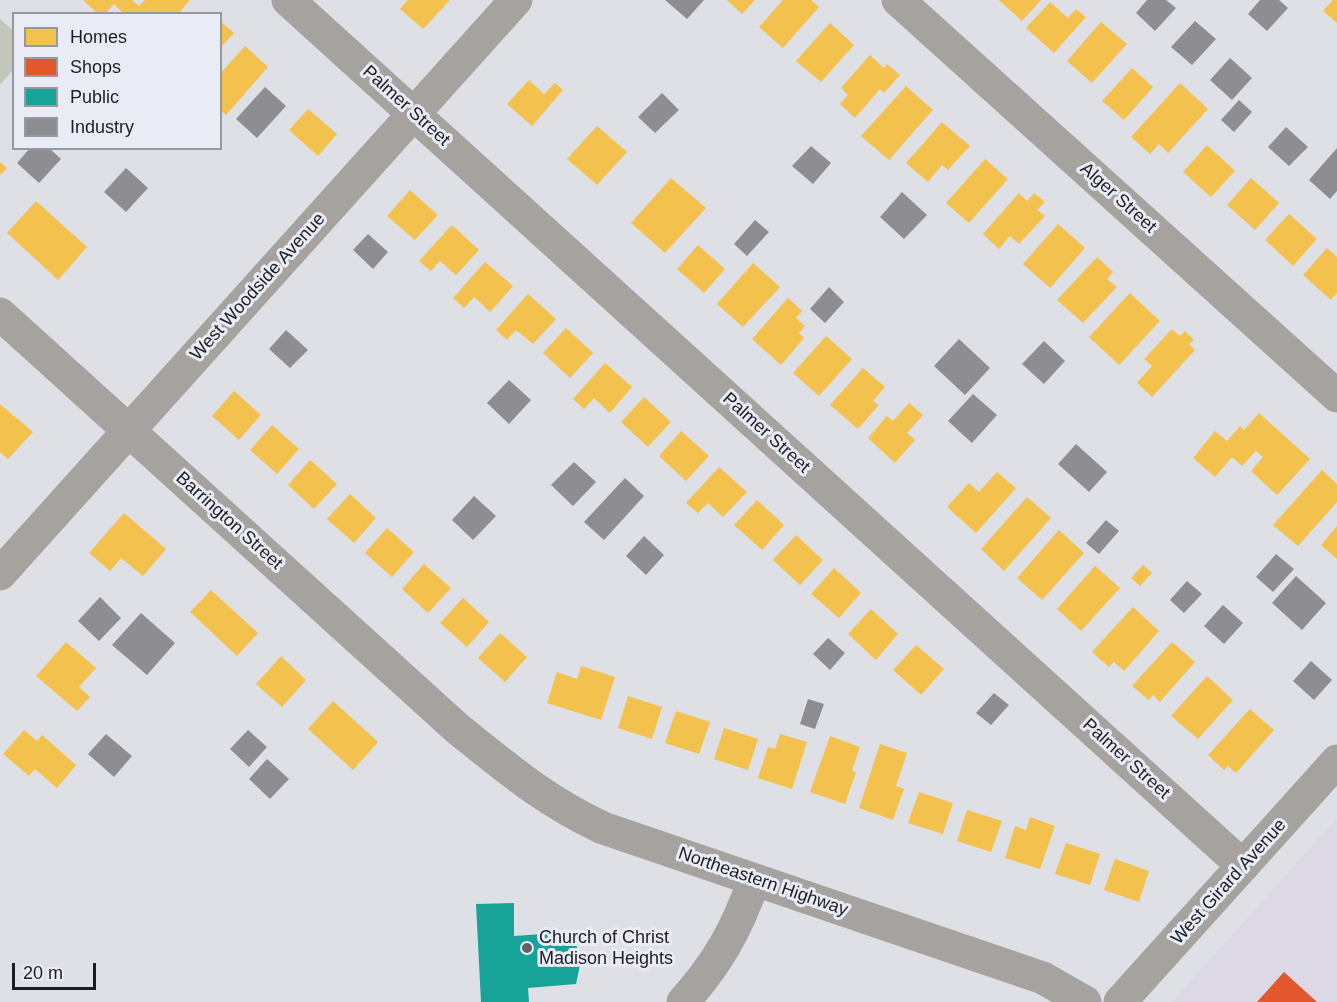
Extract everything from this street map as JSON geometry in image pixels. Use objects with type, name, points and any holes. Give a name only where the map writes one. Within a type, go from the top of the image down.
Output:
[{"type":"street","name":"Palmer Street","points":[[288,0],[1243,866]]},
{"type":"street","name":"West Woodside Avenue","points":[[0,574],[516,0]]},
{"type":"street","name":"Alger Street","points":[[898,0],[1337,396]]},
{"type":"street","name":"Barrington Street","points":[[0,314],[458,729]]},
{"type":"street","name":"Northeastern Highway","points":[[458,729],[527,785],[563,809],[603,828],[1043,978],[1085,1002]]},
{"type":"street","name":"West Girard Avenue","points":[[1120,1002],[1337,761]]},
{"type":"street","points":[[683,1002],[719,959],[740,919],[754,880]]},
{"type":"shaded area","points":[[0,19],[12,29],[12,71],[0,85]]},
{"type":"shaded area","points":[[1337,818],[1337,1002],[1172,1002]]},
{"type":"building: Homes","points":[[83,0],[132,0],[139,6],[145,0],[190,0],[180,12],[122,12],[114,4],[107,12],[96,12]]},
{"type":"building: Homes","points":[[408,0],[450,0],[423,29],[400,9]]},
{"type":"building: Homes","points":[[727,0],[755,0],[742,14]]},
{"type":"building: Homes","points":[[783,0],[811,0],[819,7],[783,48],[759,27]]},
{"type":"building: Homes","points":[[999,0],[1041,0],[1022,21]]},
{"type":"building: Homes","points":[[1333,0],[1337,0],[1337,23],[1323,11]]},
{"type":"building: Homes","points":[[1050,2],[1068,18],[1076,9],[1086,17],[1054,53],[1026,28]]},
{"type":"building: Homes","points":[[1101,22],[1127,44],[1092,83],[1067,61]]},
{"type":"building: Homes","points":[[222,23],[234,33],[222,46]]},
{"type":"building: Homes","points":[[830,23],[854,45],[821,82],[796,61]]},
{"type":"building: Homes","points":[[245,46],[268,67],[226,115],[222,112],[222,72]]},
{"type":"building: Homes","points":[[870,55],[884,68],[887,64],[900,75],[884,93],[880,89],[855,118],[840,104],[848,95],[841,88]]},
{"type":"building: Homes","points":[[1132,68],[1153,87],[1124,120],[1102,101]]},
{"type":"building: Homes","points":[[529,80],[544,94],[555,83],[563,90],[532,126],[507,104]]},
{"type":"building: Homes","points":[[1180,83],[1208,109],[1168,153],[1159,144],[1150,154],[1131,137]]},
{"type":"building: Homes","points":[[906,86],[933,110],[889,160],[861,136]]},
{"type":"building: Homes","points":[[308,109],[337,134],[318,156],[289,130]]},
{"type":"building: Homes","points":[[942,122],[970,146],[948,170],[942,165],[928,182],[906,163]]},
{"type":"building: Homes","points":[[597,126],[627,152],[597,185],[567,159]]},
{"type":"building: Homes","points":[[1207,145],[1235,171],[1211,197],[1183,172]]},
{"type":"building: Homes","points":[[985,159],[1008,179],[969,223],[946,203]]},
{"type":"building: Homes","points":[[0,162],[7,168],[0,175]]},
{"type":"building: Homes","points":[[671,178],[706,208],[665,253],[631,223]]},
{"type":"building: Homes","points":[[1251,178],[1279,203],[1255,230],[1227,205]]},
{"type":"building: Homes","points":[[410,190],[438,215],[415,240],[387,216]]},
{"type":"building: Homes","points":[[1019,193],[1027,201],[1034,193],[1045,202],[1037,210],[1045,216],[1019,244],[1010,236],[999,249],[983,234]]},
{"type":"building: Homes","points":[[36,201],[87,247],[58,280],[7,233]]},
{"type":"building: Homes","points":[[1289,214],[1317,239],[1293,266],[1265,240]]},
{"type":"building: Homes","points":[[1058,224],[1085,248],[1050,288],[1023,264]]},
{"type":"building: Homes","points":[[452,225],[479,250],[456,275],[440,261],[431,271],[419,261]]},
{"type":"building: Homes","points":[[698,245],[725,269],[704,293],[677,269]]},
{"type":"building: Homes","points":[[1327,248],[1337,257],[1337,293],[1331,300],[1303,275]]},
{"type":"building: Homes","points":[[1097,257],[1113,272],[1107,279],[1117,287],[1083,323],[1057,300]]},
{"type":"building: Homes","points":[[485,262],[513,286],[490,312],[474,297],[464,308],[453,298]]},
{"type":"building: Homes","points":[[753,263],[780,287],[743,327],[717,304]]},
{"type":"building: Homes","points":[[1130,293],[1160,321],[1119,365],[1089,337]]},
{"type":"building: Homes","points":[[528,294],[556,319],[533,344],[516,330],[507,340],[496,330]]},
{"type":"building: Homes","points":[[788,298],[802,311],[796,318],[805,326],[799,333],[804,338],[781,365],[752,339]]},
{"type":"building: Homes","points":[[566,328],[593,353],[570,378],[543,353]]},
{"type":"building: Homes","points":[[1172,329],[1180,336],[1185,331],[1194,340],[1189,344],[1195,350],[1152,397],[1137,383],[1152,366],[1144,359]]},
{"type":"building: Homes","points":[[826,336],[852,359],[819,396],[793,373]]},
{"type":"building: Homes","points":[[605,363],[632,387],[610,413],[594,398],[584,409],[573,399]]},
{"type":"building: Homes","points":[[863,368],[885,387],[873,401],[879,405],[858,429],[830,405]]},
{"type":"building: Homes","points":[[234,391],[261,415],[239,440],[212,416]]},
{"type":"building: Homes","points":[[644,397],[671,422],[648,447],[621,422]]},
{"type":"building: Homes","points":[[909,403],[923,415],[907,433],[915,440],[895,463],[868,438],[887,416],[893,421]]},
{"type":"building: Homes","points":[[0,404],[33,432],[8,459],[0,452]]},
{"type":"building: Homes","points":[[1259,413],[1310,459],[1277,495],[1251,471],[1263,457],[1256,451],[1242,466],[1232,457],[1215,477],[1193,458],[1215,431],[1227,441],[1240,426],[1244,430]]},
{"type":"building: Homes","points":[[272,425],[299,449],[277,474],[250,450]]},
{"type":"building: Homes","points":[[681,431],[709,456],[686,481],[659,456]]},
{"type":"building: Homes","points":[[310,460],[337,484],[314,509],[288,485]]},
{"type":"building: Homes","points":[[719,467],[747,492],[723,517],[708,503],[698,513],[686,503]]},
{"type":"building: Homes","points":[[1322,470],[1337,484],[1337,502],[1298,546],[1273,525]]},
{"type":"building: Homes","points":[[997,472],[1016,488],[976,533],[947,507],[969,483],[979,492]]},
{"type":"building: Homes","points":[[350,494],[376,518],[354,543],[327,519]]},
{"type":"building: Homes","points":[[1027,497],[1051,518],[1004,571],[981,549]]},
{"type":"building: Homes","points":[[757,500],[784,525],[762,550],[734,525]]},
{"type":"building: Homes","points":[[124,513],[166,549],[143,576],[121,558],[110,571],[89,553]]},
{"type":"building: Homes","points":[[1337,526],[1337,559],[1321,545]]},
{"type":"building: Homes","points":[[387,528],[414,552],[392,577],[365,553]]},
{"type":"building: Homes","points":[[1059,530],[1084,553],[1042,600],[1017,578]]},
{"type":"building: Homes","points":[[796,535],[823,560],[800,585],[773,560]]},
{"type":"building: Homes","points":[[424,564],[451,588],[428,613],[402,589]]},
{"type":"building: Homes","points":[[1143,565],[1152,573],[1140,586],[1131,578]]},
{"type":"building: Homes","points":[[1095,566],[1120,588],[1081,631],[1057,609]]},
{"type":"building: Homes","points":[[834,568],[861,593],[839,618],[811,594]]},
{"type":"building: Homes","points":[[211,590],[258,633],[237,656],[190,612]]},
{"type":"building: Homes","points":[[463,598],[489,622],[467,647],[440,623]]},
{"type":"building: Homes","points":[[1133,607],[1159,631],[1124,671],[1114,662],[1109,667],[1092,652]]},
{"type":"building: Homes","points":[[871,609],[898,634],[876,660],[848,634]]},
{"type":"building: Homes","points":[[500,633],[527,657],[505,682],[478,658]]},
{"type":"building: Homes","points":[[66,642],[96,668],[79,687],[90,697],[77,711],[36,676]]},
{"type":"building: Homes","points":[[1172,642],[1195,662],[1160,702],[1153,695],[1149,700],[1132,686]]},
{"type":"building: Homes","points":[[916,645],[944,669],[921,695],[893,670]]},
{"type":"building: Homes","points":[[281,656],[306,680],[282,707],[256,684]]},
{"type":"building: Homes","points":[[581,666],[615,677],[601,720],[547,703],[557,672],[577,679]]},
{"type":"building: Homes","points":[[1207,676],[1233,700],[1198,739],[1171,716]]},
{"type":"building: Homes","points":[[628,696],[662,707],[652,739],[618,728]]},
{"type":"building: Homes","points":[[333,701],[378,742],[353,770],[308,729]]},
{"type":"building: Homes","points":[[1250,709],[1274,730],[1236,773],[1228,766],[1224,770],[1208,755]]},
{"type":"building: Homes","points":[[676,711],[710,722],[699,754],[665,743]]},
{"type":"building: Homes","points":[[724,728],[758,739],[748,770],[714,759]]},
{"type":"building: Homes","points":[[24,730],[37,741],[42,735],[76,765],[57,788],[35,769],[29,776],[3,754]]},
{"type":"building: Homes","points":[[780,734],[807,742],[792,789],[758,778],[768,747],[775,749]]},
{"type":"building: Homes","points":[[830,736],[860,747],[852,771],[856,772],[845,804],[810,792]]},
{"type":"building: Homes","points":[[880,744],[907,753],[896,786],[904,789],[893,820],[859,808]]},
{"type":"building: Homes","points":[[919,792],[953,803],[943,834],[908,823]]},
{"type":"building: Homes","points":[[967,810],[1002,821],[991,852],[957,841]]},
{"type":"building: Homes","points":[[1030,817],[1055,826],[1040,869],[1005,858],[1015,826],[1026,830]]},
{"type":"building: Homes","points":[[1066,843],[1100,854],[1090,885],[1055,874]]},
{"type":"building: Homes","points":[[1115,859],[1149,871],[1139,902],[1104,890]]},
{"type":"building: Shops","points":[[1284,972],[1317,1002],[1257,1002]]},
{"type":"building: Public","name":"Church of Christ Madison Heights","points":[[514,903],[514,936],[572,932],[581,960],[576,984],[528,988],[529,1002],[481,1002],[476,904]]},
{"type":"building: Industry","points":[[665,0],[704,0],[687,19]]},
{"type":"building: Industry","points":[[1147,0],[1166,0],[1176,8],[1155,31],[1136,13]]},
{"type":"building: Industry","points":[[1260,0],[1279,0],[1288,8],[1267,31],[1248,14]]},
{"type":"building: Industry","points":[[1195,21],[1216,39],[1192,65],[1171,47]]},
{"type":"building: Industry","points":[[1230,58],[1252,78],[1232,100],[1210,80]]},
{"type":"building: Industry","points":[[265,87],[286,106],[257,138],[236,119]]},
{"type":"building: Industry","points":[[662,93],[679,110],[655,133],[638,117]]},
{"type":"building: Industry","points":[[1239,100],[1252,112],[1234,132],[1221,120]]},
{"type":"building: Industry","points":[[1286,127],[1308,147],[1289,166],[1268,147]]},
{"type":"building: Industry","points":[[811,146],[831,163],[813,184],[792,166]]},
{"type":"building: Industry","points":[[1337,148],[1337,191],[1330,199],[1309,180]]},
{"type":"building: Industry","points":[[28,150],[51,150],[61,159],[39,183],[17,163]]},
{"type":"building: Industry","points":[[126,168],[148,188],[126,212],[104,192]]},
{"type":"building: Industry","points":[[902,192],[927,215],[904,239],[880,217]]},
{"type":"building: Industry","points":[[755,220],[769,232],[747,256],[734,244]]},
{"type":"building: Industry","points":[[368,234],[388,252],[373,269],[353,250]]},
{"type":"building: Industry","points":[[829,287],[844,302],[825,323],[810,309]]},
{"type":"building: Industry","points":[[286,330],[308,350],[290,368],[269,349]]},
{"type":"building: Industry","points":[[959,339],[990,368],[965,395],[934,366]]},
{"type":"building: Industry","points":[[1044,341],[1065,361],[1044,384],[1022,364]]},
{"type":"building: Industry","points":[[509,380],[531,400],[509,424],[487,403]]},
{"type":"building: Industry","points":[[973,394],[997,415],[972,443],[948,421]]},
{"type":"building: Industry","points":[[1076,444],[1107,472],[1089,492],[1058,464]]},
{"type":"building: Industry","points":[[574,462],[596,482],[573,506],[551,485]]},
{"type":"building: Industry","points":[[625,478],[644,496],[604,540],[584,522]]},
{"type":"building: Industry","points":[[474,496],[496,516],[473,540],[452,520]]},
{"type":"building: Industry","points":[[1106,520],[1119,531],[1099,554],[1086,543]]},
{"type":"building: Industry","points":[[644,536],[664,555],[646,575],[626,556]]},
{"type":"building: Industry","points":[[1276,554],[1294,569],[1273,592],[1256,577]]},
{"type":"building: Industry","points":[[1296,576],[1326,603],[1302,630],[1272,603]]},
{"type":"building: Industry","points":[[1187,581],[1202,594],[1184,613],[1170,600]]},
{"type":"building: Industry","points":[[100,597],[121,618],[99,641],[78,621]]},
{"type":"building: Industry","points":[[1223,605],[1243,623],[1224,644],[1204,626]]},
{"type":"building: Industry","points":[[141,613],[175,643],[147,675],[112,645]]},
{"type":"building: Industry","points":[[828,638],[845,653],[830,670],[813,654]]},
{"type":"building: Industry","points":[[1311,661],[1332,680],[1314,700],[1293,681]]},
{"type":"building: Industry","points":[[994,693],[1009,705],[991,725],[976,713]]},
{"type":"building: Industry","points":[[808,699],[824,704],[815,729],[800,724]]},
{"type":"building: Industry","points":[[248,730],[267,747],[249,767],[230,749]]},
{"type":"building: Industry","points":[[106,734],[132,756],[114,777],[88,754]]},
{"type":"building: Industry","points":[[267,759],[289,779],[270,799],[249,779]]},
{"type":"place","name":"Church of Christ Madison Heights","points":[[527,948]]}]
